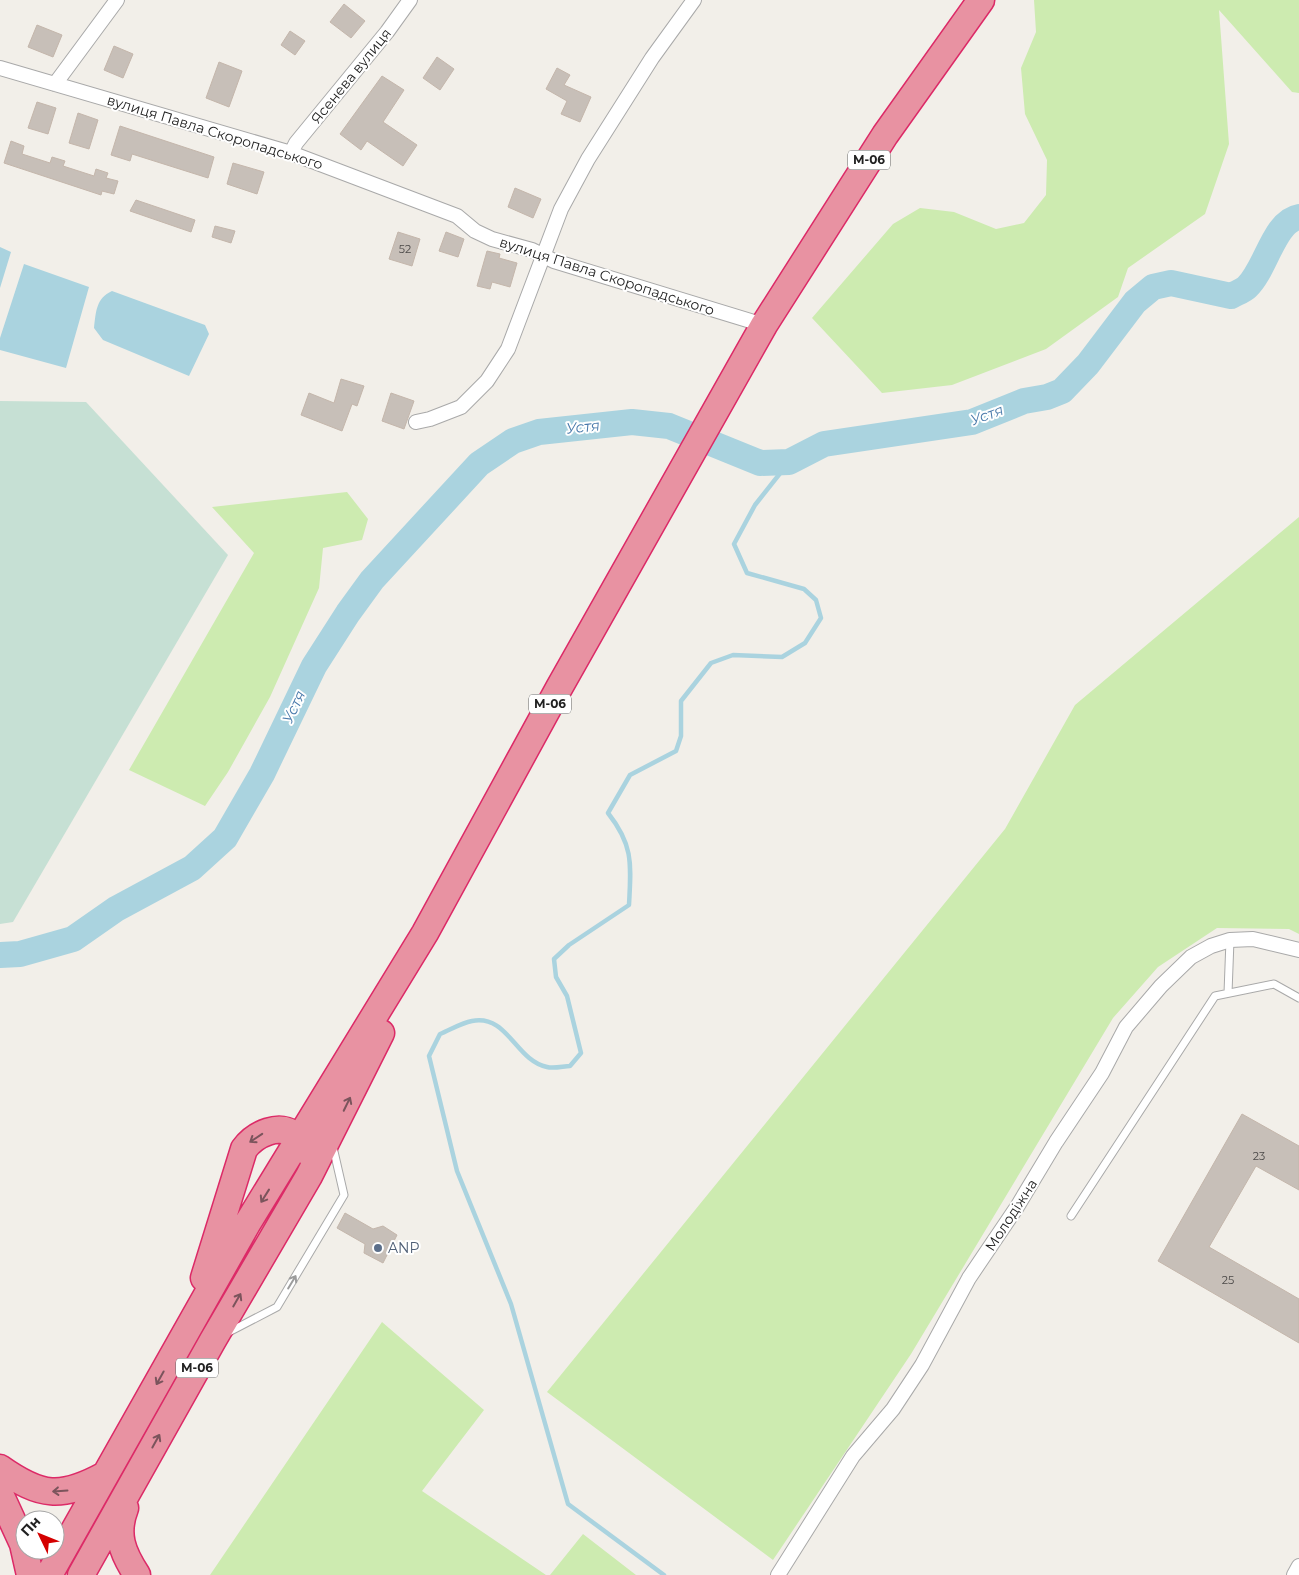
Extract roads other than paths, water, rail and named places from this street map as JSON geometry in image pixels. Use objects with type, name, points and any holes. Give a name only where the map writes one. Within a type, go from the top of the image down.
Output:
[{"type":"highway","name":"М-06","points":[[49,1575],[192,1320],[425,933],[559,688],[764,325],[880,143],[981,0]]},
{"type":"highway","name":"М-06","points":[[81,1575],[330,1137],[378,1041],[425,933]]},
{"type":"highway","points":[[192,1320],[244,1149],[259,1134],[281,1130],[292,1133],[300,1139],[316,1163]]},
{"type":"highway","points":[[0,1468],[32,1488],[43,1492],[73,1490],[105,1475]]},
{"type":"highway","points":[[137,1575],[120,1539],[120,1522],[140,1469]]},
{"type":"highway","points":[[0,1494],[23,1544],[30,1575]]},
{"type":"street","points":[[55,84],[117,0]]},
{"type":"street","name":"Ясенева вулиця","points":[[291,153],[296,143],[388,32],[410,0]]},
{"type":"street","points":[[416,422],[430,419],[461,407],[487,381],[508,349],[545,257],[561,210],[588,159],[652,58],[694,0]]},
{"type":"street","name":"вулиця Павла Скоропадського","points":[[0,68],[291,153],[458,216],[475,231],[492,239],[532,250],[554,262],[764,325]]},
{"type":"street","name":"Молодіжна","points":[[778,1575],[853,1456],[893,1409],[922,1364],[969,1278],[1017,1207],[1056,1142],[1102,1073],[1126,1027],[1161,986],[1191,957],[1211,946],[1230,940],[1253,939],[1299,950]]},
{"type":"street","points":[[1294,1575],[1299,1566]]},
{"type":"lane","points":[[1228,993],[1230,940]]},
{"type":"lane","points":[[1071,1216],[1215,996],[1274,984],[1299,998]]},
{"type":"lane","points":[[213,1340],[277,1307],[344,1195],[330,1137]]},
{"type":"water","points":[[0,247],[11,252],[0,288]]},
{"type":"water","points":[[24,264],[89,287],[66,368],[0,350],[0,338]]},
{"type":"water","points":[[112,291],[205,325],[209,334],[189,376],[103,340],[94,328],[96,311],[103,297]]},
{"type":"waterway","name":"Устя","points":[[0,955],[20,954],[73,939],[116,909],[192,868],[225,838],[262,774],[314,666],[348,613],[372,580],[479,464],[513,441],[539,432],[632,422],[669,426],[760,463],[789,462],[824,444],[972,422],[1024,401],[1047,397],[1062,391],[1088,364],[1135,302],[1153,287],[1171,283],[1231,296],[1244,290],[1254,279],[1283,227],[1290,220],[1299,217]]},
{"type":"waterway","points":[[664,1575],[568,1504],[511,1304],[457,1171],[429,1056],[440,1034],[472,1021],[484,1021],[494,1024],[527,1056],[536,1063],[547,1067],[570,1066],[581,1053],[567,996],[556,977],[554,959],[569,945],[629,905],[630,867],[627,846],[623,836],[608,813],[630,775],[676,751],[681,736],[681,701],[711,663],[733,655],[782,657],[805,643],[821,618],[816,600],[804,589],[747,573],[734,544],[755,505],[789,462]]},
{"type":"place","name":"ANP","points":[[378,1248]]}]
